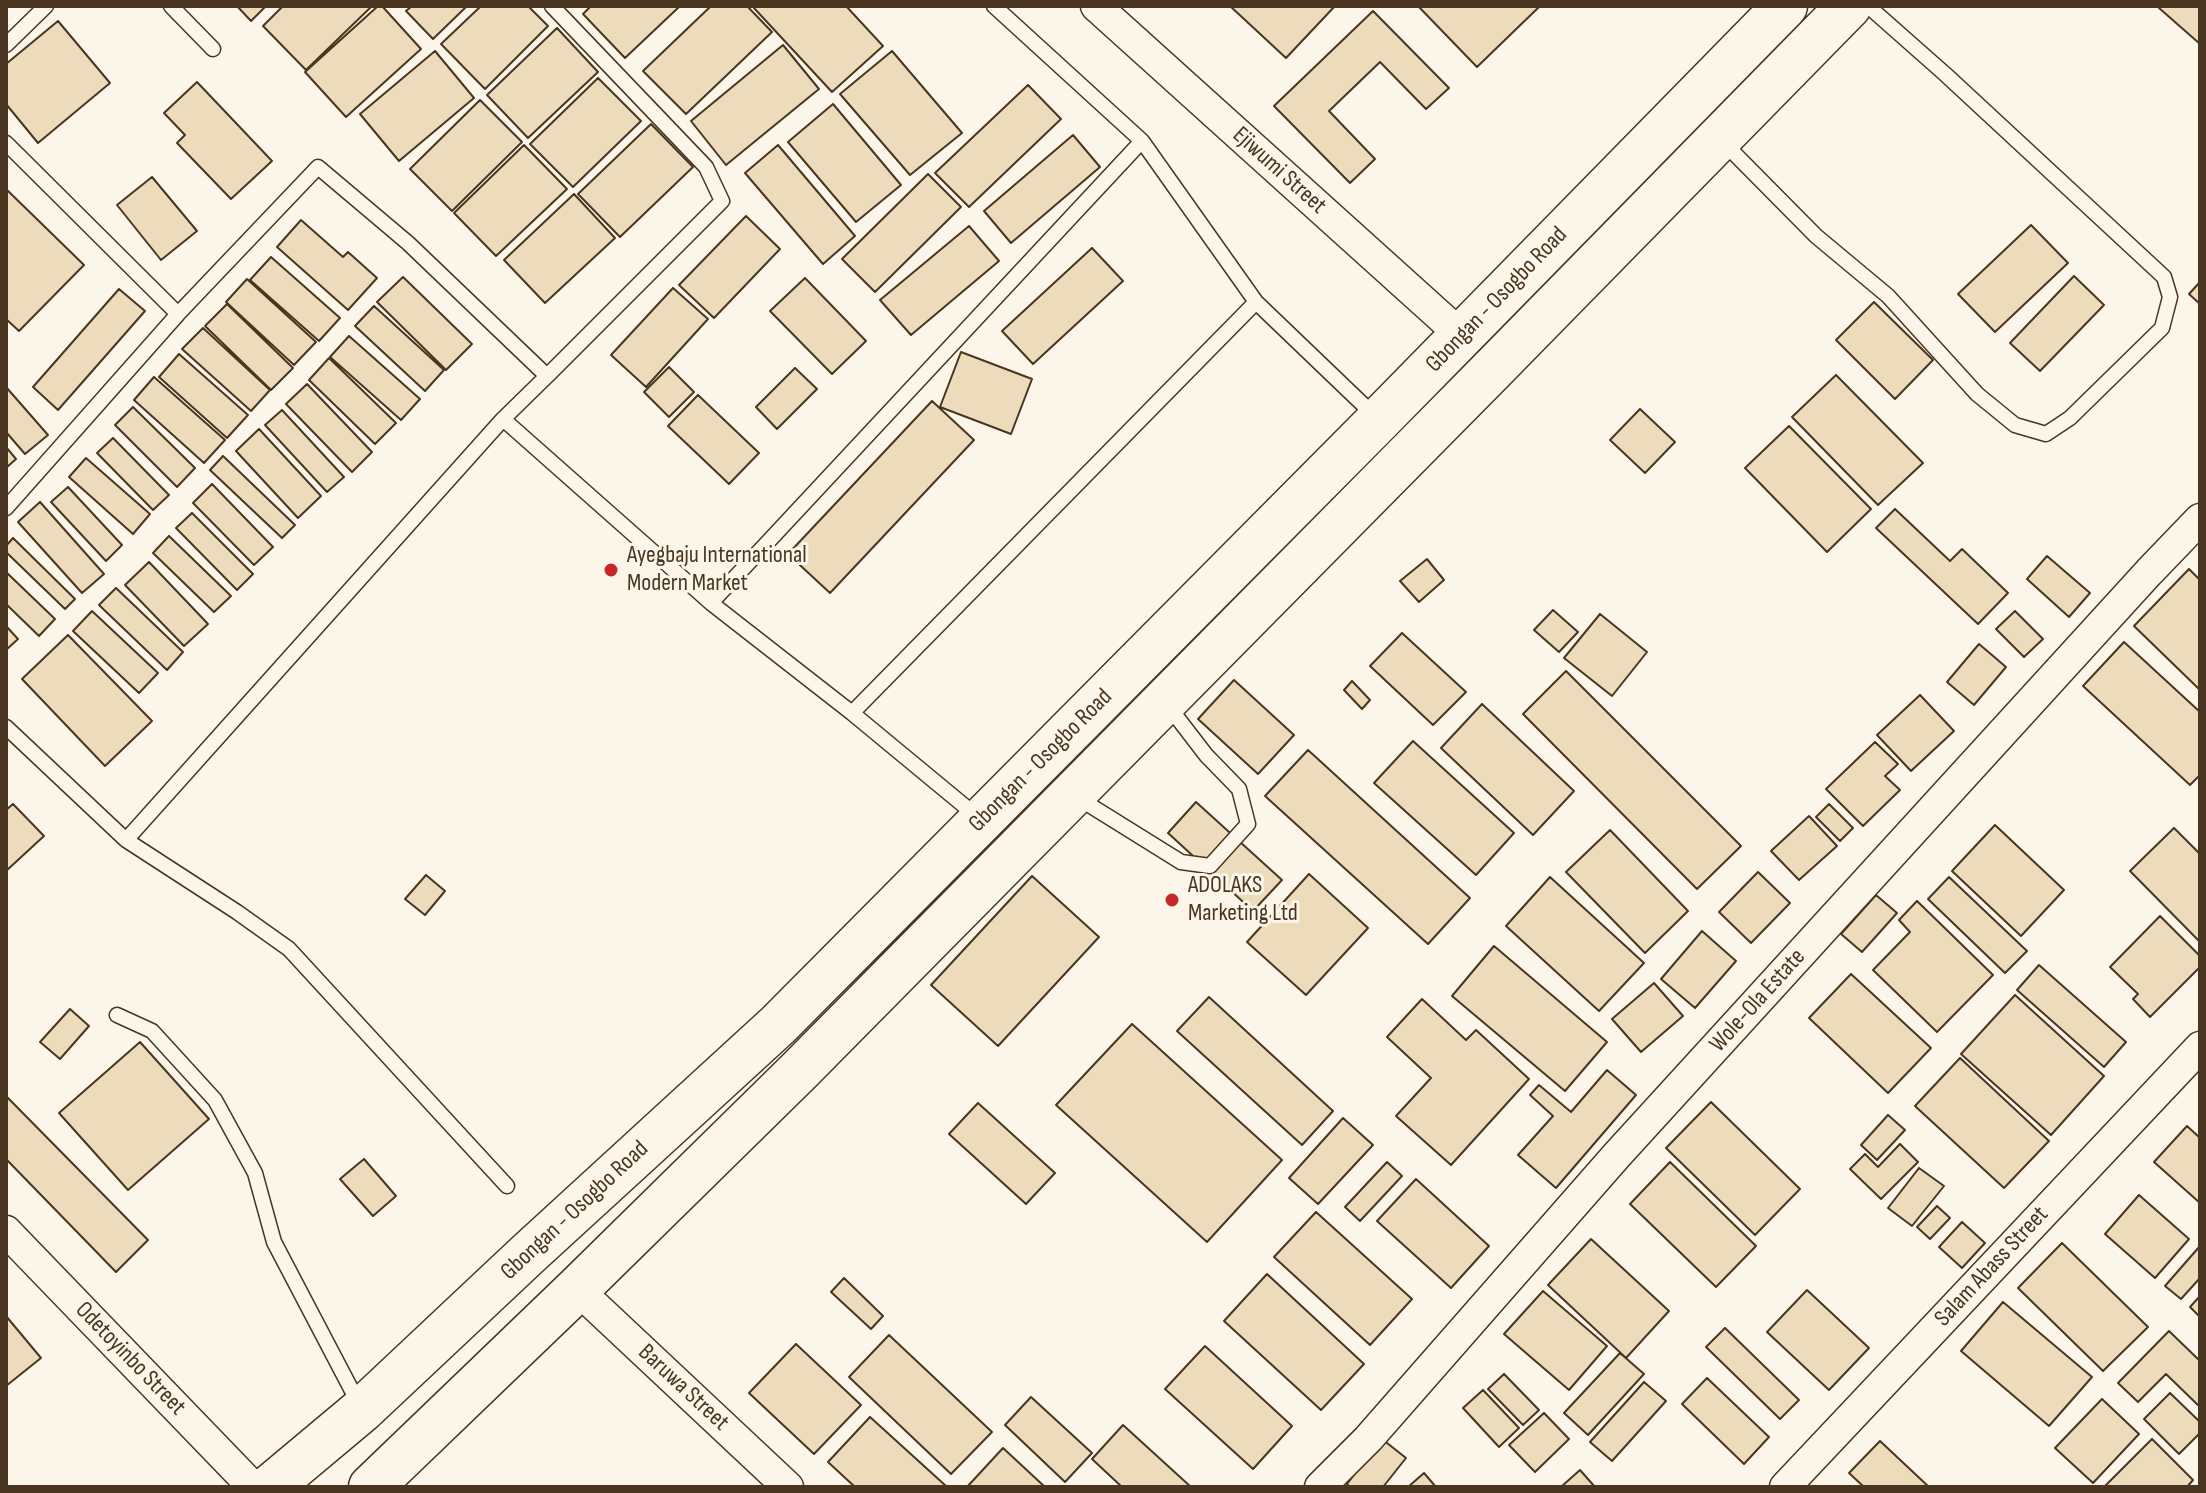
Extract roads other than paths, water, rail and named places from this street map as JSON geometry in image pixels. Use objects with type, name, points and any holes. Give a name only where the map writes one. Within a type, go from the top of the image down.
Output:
[{"type":"main road","name":"Gbongan - Osogbo Road","points":[[270,1487],[362,1410],[778,1025],[1785,6]]},
{"type":"main road","name":"Gbongan - Osogbo Road","points":[[371,1487],[800,1070],[1849,6]]},
{"type":"street","name":"Ejiwumi Street","points":[[1105,9],[1462,336]]},
{"type":"street","name":"Wole-Ola Estate","points":[[1320,1487],[1368,1439],[1617,1155],[2200,519]]},
{"type":"street","name":"Salam Abass Street","points":[[1785,1487],[2200,1047]]},
{"type":"street","name":"Odetoyinbo Street","points":[[6,1231],[253,1487]]},
{"type":"street","name":"Baruwa Street","points":[[577,1289],[788,1487]]},
{"type":"lane","points":[[6,45],[46,6]]},
{"type":"lane","points":[[171,6],[213,49]]},
{"type":"lane","points":[[126,840],[503,419],[722,201],[706,167],[552,6]]},
{"type":"lane","points":[[994,6],[1142,141],[1256,302],[1379,420]]},
{"type":"lane","points":[[1719,138],[1816,236],[1888,296],[1977,394],[2015,425],[2046,434],[2070,418],[2162,328],[2170,297],[2164,277],[1868,6]]},
{"type":"lane","points":[[711,603],[1142,141]]},
{"type":"lane","points":[[6,143],[178,314]]},
{"type":"lane","points":[[6,508],[178,314],[318,167],[408,243],[547,376]]},
{"type":"lane","points":[[852,713],[1256,302]]},
{"type":"lane","points":[[503,419],[711,603],[852,713],[982,821]]},
{"type":"lane","points":[[1071,794],[1181,862],[1210,866],[1248,824],[1239,789],[1206,755],[1164,701]]},
{"type":"lane","points":[[6,727],[126,840],[289,949],[507,1186]]},
{"type":"lane","points":[[117,1015],[152,1031],[215,1100],[255,1173],[274,1242],[362,1410]]},
{"type":"place","name":"Ayegbaju International Modern Market","points":[[611,570]]},
{"type":"place","name":"ADOLAKS Marketing Ltd","points":[[1172,900]]}]
